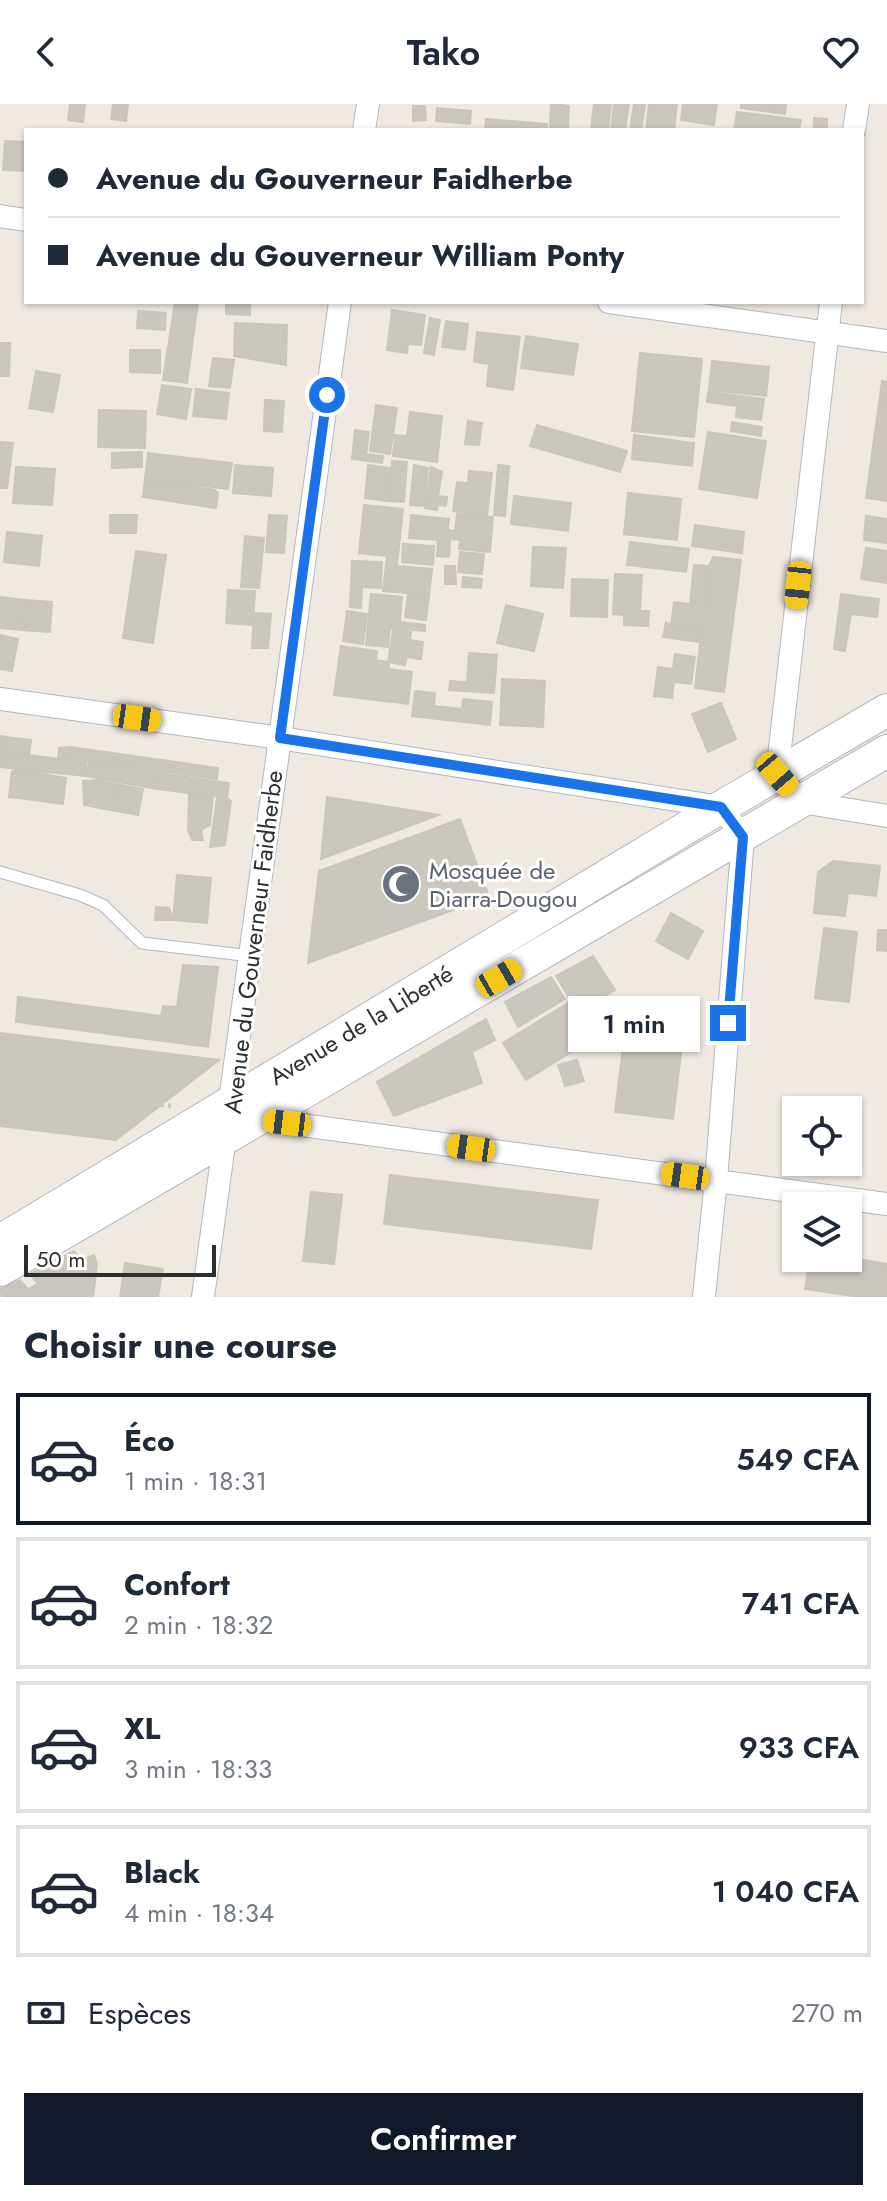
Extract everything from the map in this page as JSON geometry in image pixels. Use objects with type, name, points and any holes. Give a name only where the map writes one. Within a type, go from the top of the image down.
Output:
[{"type":"main road","name":"Avenue de la Liberté","points":[[0,1270],[232,1117],[721,807],[887,710]]},
{"type":"main road","name":"Avenue de la Liberté","points":[[0,1241],[743,837],[887,751]]},
{"type":"street","points":[[364,128],[368,104]]},
{"type":"street","points":[[854,128],[858,104]]},
{"type":"street","points":[[0,216],[24,220]]},
{"type":"street","name":"Avenue du Gouverneur Faidherbe","points":[[203,1297],[232,1117],[340,304]]},
{"type":"street","points":[[624,304],[887,341]]},
{"type":"street","points":[[831,304],[777,774],[801,802],[887,816]]},
{"type":"street","points":[[0,699],[280,738],[721,807],[743,837],[704,1297]]},
{"type":"street","points":[[232,1117],[887,1204]]},
{"type":"lane","points":[[0,872],[80,895],[103,905],[142,943],[251,956]]},
{"type":"path","points":[[0,1080],[232,1117]]},
{"type":"building","points":[[70,104],[85,104],[83,122],[68,120]]},
{"type":"building","points":[[113,104],[128,104],[126,121],[111,119]]},
{"type":"building","points":[[551,104],[569,106],[568,128],[550,128]]},
{"type":"building","points":[[594,104],[611,104],[608,128],[591,128]]},
{"type":"building","points":[[614,104],[629,104],[625,128],[611,128]]},
{"type":"building","points":[[634,104],[645,105],[641,128],[630,128]]},
{"type":"building","points":[[649,104],[677,104],[674,128],[646,128]]},
{"type":"building","points":[[683,104],[717,104],[714,125],[681,120]]},
{"type":"building","points":[[741,104],[786,104],[785,114],[741,108]]},
{"type":"building","points":[[413,106],[425,106],[426,120],[413,121]]},
{"type":"building","points":[[437,108],[471,111],[470,124],[436,121]]},
{"type":"building","points":[[737,112],[801,120],[799,128],[734,128]]},
{"type":"building","points":[[814,118],[827,119],[827,128],[814,128]]},
{"type":"building","points":[[486,119],[547,124],[547,128],[485,128]]},
{"type":"building","points":[[5,141],[24,142],[24,171],[3,170]]},
{"type":"building","points":[[175,304],[198,304],[187,383],[163,380]]},
{"type":"building","points":[[226,304],[250,304],[250,315],[226,314]]},
{"type":"building","points":[[392,310],[425,315],[421,345],[408,344],[407,353],[387,350]]},
{"type":"building","points":[[138,311],[166,313],[165,330],[137,328]]},
{"type":"building","points":[[430,318],[440,320],[434,355],[424,353]]},
{"type":"building","points":[[446,321],[468,324],[465,350],[442,347]]},
{"type":"building","points":[[235,323],[287,325],[286,365],[234,356]]},
{"type":"building","points":[[477,332],[520,337],[513,390],[487,386],[489,364],[474,362]]},
{"type":"building","points":[[526,336],[578,344],[573,375],[521,368]]},
{"type":"building","points":[[0,343],[10,343],[9,376],[0,376]]},
{"type":"building","points":[[130,350],[160,350],[160,373],[130,372]]},
{"type":"building","points":[[640,353],[702,359],[694,437],[632,431]]},
{"type":"building","points":[[213,358],[234,360],[230,388],[209,386]]},
{"type":"building","points":[[712,361],[769,367],[766,396],[709,390]]},
{"type":"building","points":[[36,371],[60,375],[53,412],[29,408]]},
{"type":"building","points":[[882,381],[887,382],[887,501],[866,498]]},
{"type":"building","points":[[162,385],[191,389],[186,419],[157,414]]},
{"type":"building","points":[[196,389],[229,393],[226,419],[193,416]]},
{"type":"building","points":[[708,392],[764,399],[761,420],[736,417],[737,406],[707,402]]},
{"type":"building","points":[[265,400],[284,401],[282,432],[264,431]]},
{"type":"building","points":[[376,405],[397,408],[390,454],[370,451]]},
{"type":"building","points":[[99,410],[146,411],[145,448],[98,447]]},
{"type":"building","points":[[410,412],[442,416],[437,462],[393,456],[395,435],[407,436]]},
{"type":"building","points":[[468,421],[482,423],[479,445],[465,444]]},
{"type":"building","points":[[732,422],[762,427],[761,436],[731,431]]},
{"type":"building","points":[[537,425],[627,451],[620,472],[530,446]]},
{"type":"building","points":[[355,430],[369,432],[366,454],[383,456],[382,463],[352,459]]},
{"type":"building","points":[[708,432],[766,441],[757,498],[699,489]]},
{"type":"building","points":[[634,435],[694,443],[692,466],[632,459]]},
{"type":"building","points":[[0,442],[13,443],[7,488],[0,488]]},
{"type":"building","points":[[142,452],[142,467],[112,468],[112,453]]},
{"type":"building","points":[[148,453],[232,463],[228,489],[145,479]]},
{"type":"building","points":[[392,461],[407,462],[404,502],[389,501]]},
{"type":"building","points":[[235,465],[273,468],[271,496],[233,493]]},
{"type":"building","points":[[368,465],[391,468],[388,501],[365,498]]},
{"type":"building","points":[[414,465],[428,468],[424,506],[410,505]]},
{"type":"building","points":[[498,465],[509,466],[505,516],[494,515]]},
{"type":"building","points":[[16,467],[55,469],[52,505],[13,503]]},
{"type":"building","points":[[431,467],[442,472],[438,496],[447,497],[446,506],[438,505],[437,510],[425,508]]},
{"type":"building","points":[[469,471],[492,473],[487,516],[453,511],[457,482],[468,483]]},
{"type":"building","points":[[145,479],[215,490],[218,493],[216,508],[143,497]]},
{"type":"building","points":[[628,493],[681,499],[677,540],[624,534]]},
{"type":"building","points":[[514,496],[571,503],[568,531],[511,524]]},
{"type":"building","points":[[364,505],[403,509],[397,566],[432,569],[429,595],[383,591],[387,556],[359,553]]},
{"type":"building","points":[[457,514],[493,517],[490,552],[459,549],[460,540],[450,539],[449,557],[437,556],[438,540],[409,538],[411,515],[449,519],[448,530],[455,531]]},
{"type":"building","points":[[110,515],[137,515],[136,533],[110,533]]},
{"type":"building","points":[[269,515],[287,516],[284,553],[266,552]]},
{"type":"building","points":[[866,516],[887,519],[887,543],[864,540]]},
{"type":"building","points":[[695,525],[744,532],[742,553],[692,546]]},
{"type":"building","points":[[7,532],[42,536],[39,566],[4,562]]},
{"type":"building","points":[[245,536],[264,538],[259,588],[241,587]]},
{"type":"building","points":[[630,542],[689,549],[686,572],[627,565]]},
{"type":"building","points":[[403,544],[434,546],[433,565],[402,562]]},
{"type":"building","points":[[533,547],[566,548],[563,588],[531,586]]},
{"type":"building","points":[[866,548],[887,551],[887,583],[861,579]]},
{"type":"building","points":[[136,551],[166,555],[153,643],[123,638]]},
{"type":"building","points":[[460,552],[484,554],[482,574],[458,572]]},
{"type":"building","points":[[713,557],[741,560],[724,692],[695,688],[709,566]]},
{"type":"building","points":[[352,561],[382,562],[381,588],[362,587],[361,608],[350,607]]},
{"type":"building","points":[[694,565],[709,566],[703,628],[671,625],[674,602],[690,604]]},
{"type":"building","points":[[445,566],[455,566],[456,584],[445,584]]},
{"type":"building","points":[[615,574],[642,575],[640,611],[649,611],[648,626],[624,625],[624,615],[613,614]]},
{"type":"building","points":[[463,577],[482,579],[481,588],[462,587]]},
{"type":"building","points":[[572,579],[608,580],[607,617],[571,616]]},
{"type":"building","points":[[228,590],[255,591],[253,625],[226,623]]},
{"type":"building","points":[[371,594],[402,597],[400,622],[425,625],[425,631],[390,628],[388,647],[366,645]]},
{"type":"building","points":[[408,594],[429,596],[426,620],[405,617]]},
{"type":"building","points":[[841,594],[879,599],[877,617],[851,614],[845,651],[834,649]]},
{"type":"building","points":[[0,597],[25,600],[22,630],[0,628]]},
{"type":"building","points":[[25,600],[52,602],[50,632],[22,630]]},
{"type":"building","points":[[506,605],[543,614],[534,651],[497,643]]},
{"type":"building","points":[[347,611],[367,614],[363,644],[343,641]]},
{"type":"building","points":[[254,613],[271,614],[268,648],[252,648]]},
{"type":"building","points":[[666,622],[703,628],[698,642],[663,637]]},
{"type":"building","points":[[393,630],[411,632],[410,640],[423,642],[421,659],[407,657],[405,665],[388,662]]},
{"type":"building","points":[[0,635],[18,639],[12,671],[0,669]]},
{"type":"building","points":[[341,646],[377,651],[376,660],[389,662],[389,669],[412,672],[408,704],[334,695]]},
{"type":"building","points":[[469,653],[497,655],[494,693],[449,690],[450,681],[467,682]]},
{"type":"building","points":[[675,654],[695,657],[691,684],[674,682],[672,698],[654,696],[658,667],[673,669]]},
{"type":"building","points":[[502,679],[545,681],[543,727],[500,725]]},
{"type":"building","points":[[415,691],[435,693],[434,706],[462,709],[463,699],[492,702],[490,725],[412,716]]},
{"type":"building","points":[[721,703],[736,739],[708,752],[692,714]]},
{"type":"building","points":[[0,736],[31,740],[29,756],[0,752]]},
{"type":"building","points":[[70,747],[69,758],[58,759],[59,748]]},
{"type":"building","points":[[70,747],[218,768],[217,779],[69,758]]},
{"type":"building","points":[[0,752],[18,754],[16,769],[0,767]]},
{"type":"building","points":[[18,754],[86,762],[86,776],[16,769]]},
{"type":"building","points":[[89,761],[159,773],[157,789],[86,776]]},
{"type":"building","points":[[16,769],[66,778],[63,804],[9,797],[12,772]]},
{"type":"building","points":[[159,773],[229,783],[227,798],[157,789]]},
{"type":"building","points":[[99,780],[116,784],[111,810],[84,805],[83,781]]},
{"type":"building","points":[[116,784],[143,789],[138,815],[111,810]]},
{"type":"building","points":[[189,794],[213,796],[210,825],[201,830],[203,840],[192,840],[188,830]]},
{"type":"building","points":[[327,797],[439,815],[321,859]]},
{"type":"building","points":[[227,798],[231,801],[225,845],[210,847],[217,799]]},
{"type":"building","name":"Mosquée de Diarra-Dougou","points":[[460,819],[489,897],[308,963],[319,871]]},
{"type":"building","points":[[833,861],[880,866],[876,896],[848,893],[845,916],[814,913],[818,872]]},
{"type":"building","points":[[177,875],[211,878],[207,923],[173,920]]},
{"type":"building","points":[[156,907],[169,908],[173,920],[155,920]]},
{"type":"building","points":[[671,913],[703,931],[688,959],[656,941]]},
{"type":"building","points":[[824,928],[857,932],[849,1002],[815,998]]},
{"type":"building","points":[[878,930],[887,930],[887,951],[877,950]]},
{"type":"building","points":[[593,956],[615,990],[577,1011],[556,976]]},
{"type":"building","points":[[183,965],[218,967],[208,1047],[16,1022],[18,997],[161,1016],[163,1006],[177,1007]]},
{"type":"building","points":[[551,977],[565,999],[518,1027],[505,1002]]},
{"type":"building","points":[[568,1003],[591,1040],[526,1080],[503,1043]]},
{"type":"building","points":[[486,1019],[495,1040],[472,1052],[482,1083],[394,1116],[377,1082]]},
{"type":"building","points":[[0,1033],[219,1060],[116,1140],[0,1126]]},
{"type":"building","points":[[624,1039],[682,1046],[673,1119],[615,1112]]},
{"type":"building","points":[[577,1060],[584,1081],[565,1086],[558,1065]]},
{"type":"building","points":[[390,1175],[598,1200],[591,1249],[384,1224]]},
{"type":"building","points":[[311,1192],[342,1195],[334,1264],[303,1261]]},
{"type":"building","points":[[74,1251],[82,1260],[94,1255],[97,1265],[93,1297],[2,1297],[0,1289],[20,1280],[28,1289],[38,1284],[30,1274]]},
{"type":"building","points":[[862,1260],[887,1264],[887,1297],[859,1297],[805,1289],[808,1272],[862,1272]]},
{"type":"building","points":[[125,1263],[163,1269],[158,1297],[120,1297]]},
{"type":"place","name":"Mosquée de Diarra-Dougou","points":[[401,884]]},
{"type":"route","points":[[327,395],[280,738],[721,807],[743,837],[728,1023]]}]
